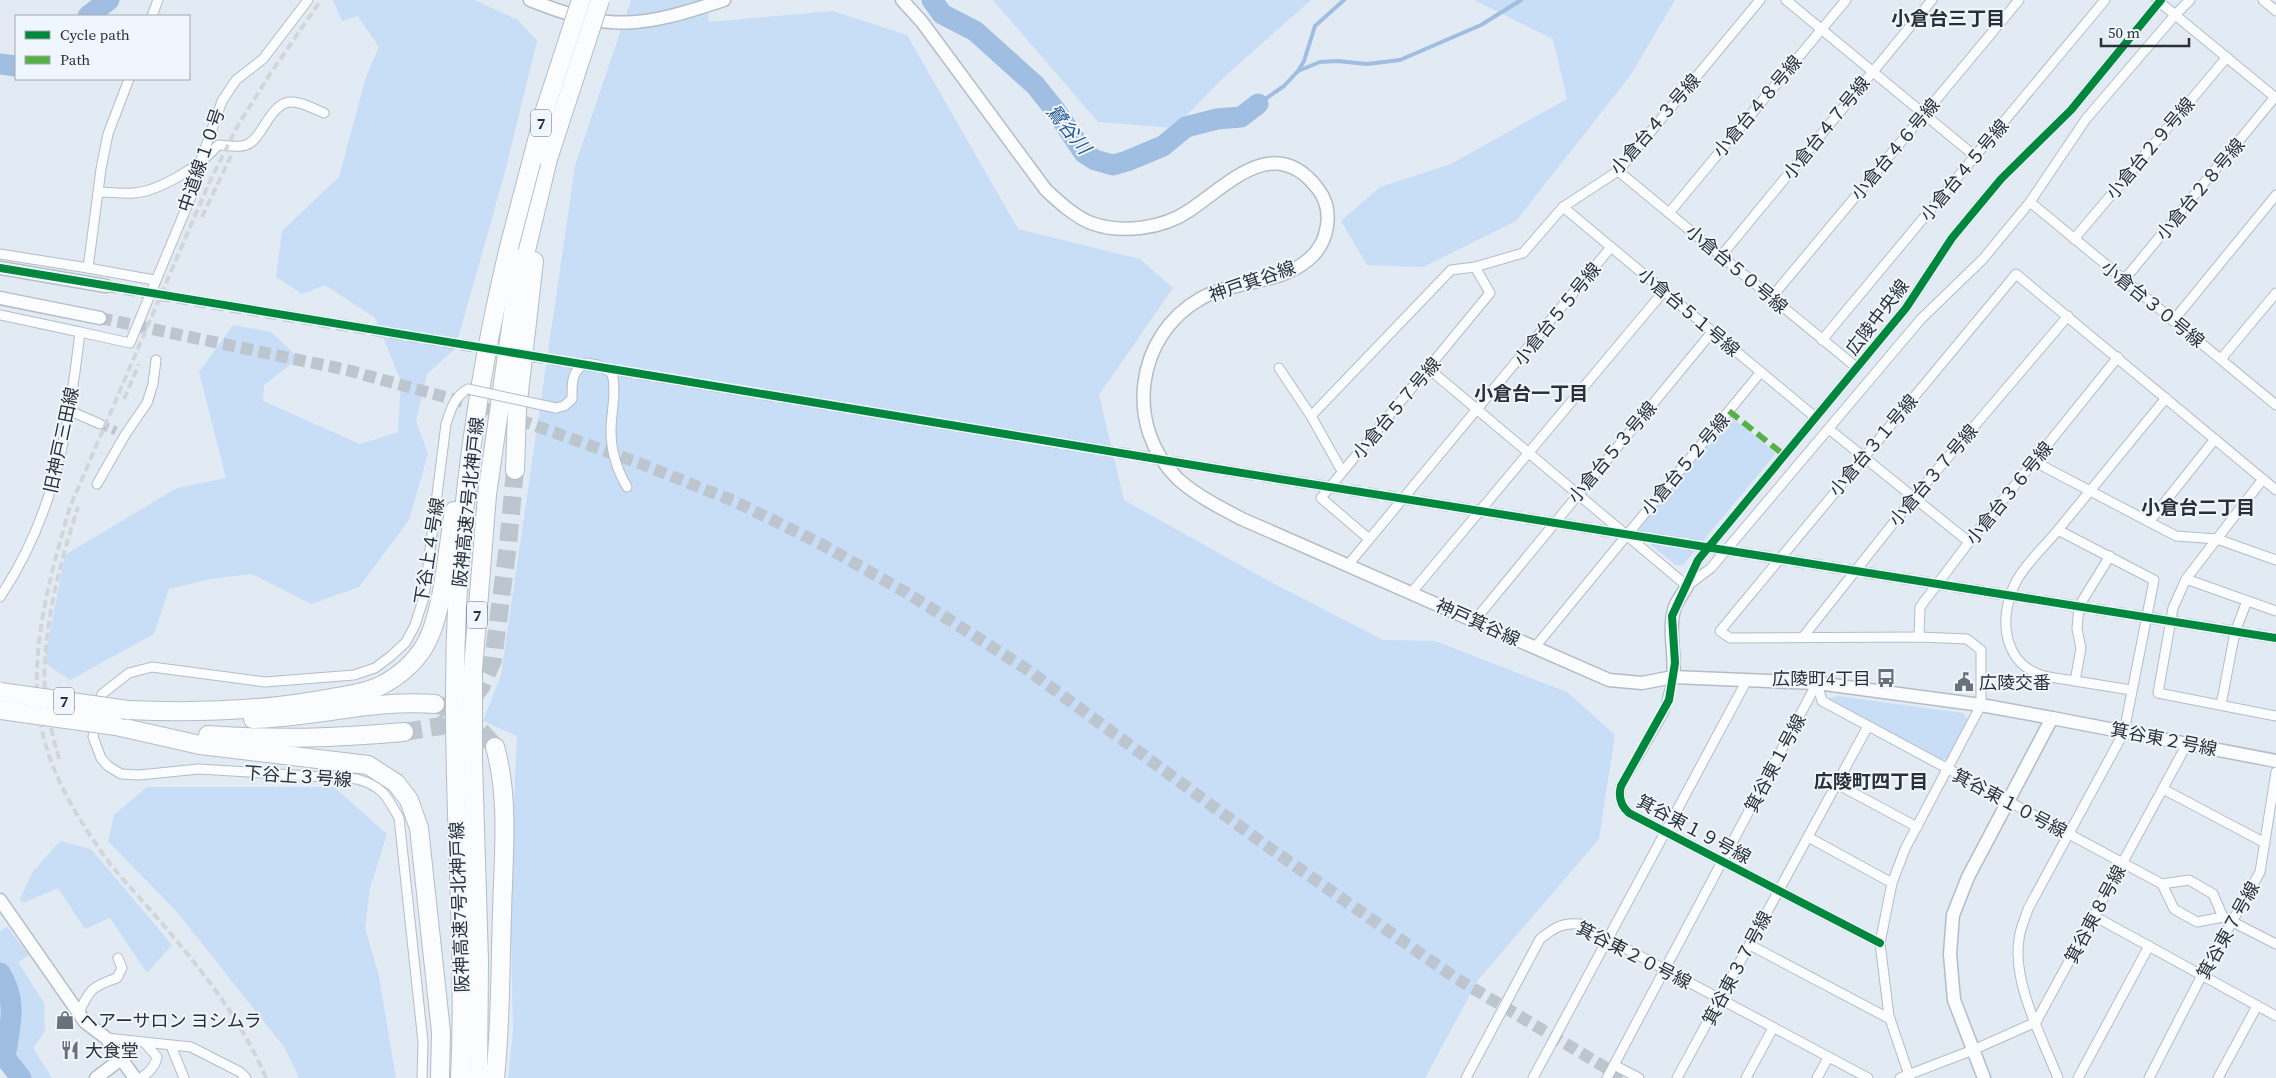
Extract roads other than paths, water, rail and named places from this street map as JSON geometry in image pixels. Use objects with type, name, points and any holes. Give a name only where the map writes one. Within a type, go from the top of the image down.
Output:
[{"type":"highway","name":"阪神高速7号北神戸線","points":[[460,1078],[462,989],[455,691],[459,573],[474,435],[497,296],[509,247],[545,110],[581,0]]},
{"type":"highway","name":"阪神高速7号北神戸線","points":[[478,1078],[479,961],[473,760],[473,669],[486,495],[516,292],[548,159],[600,0]]},
{"type":"highway","name":"7","points":[[515,470],[517,410],[530,291],[548,159]]},
{"type":"highway","name":"7","points":[[128,710],[236,710],[322,700],[381,686],[399,674],[415,659],[430,635],[438,607],[482,341],[497,296]]},
{"type":"highway","name":"7","points":[[0,692],[128,710],[248,720],[299,717],[394,703],[435,704]]},
{"type":"highway","name":"7","points":[[0,710],[122,727],[268,740],[326,739],[404,732]]},
{"type":"highway","name":"7","points":[[122,727],[200,745],[368,766],[396,783],[409,800],[419,828],[441,1032],[440,1078]]},
{"type":"highway","points":[[495,747],[502,773],[504,831],[500,1032],[496,1078]]},
{"type":"street","points":[[152,15],[158,0]]},
{"type":"street","name":"中道線１０号","points":[[80,332],[130,343],[154,280],[197,182],[201,160],[215,117],[236,80],[263,59],[308,0]]},
{"type":"street","points":[[530,0],[567,15],[587,20],[638,23],[677,15],[724,0]]},
{"type":"street","name":"神戸箕谷線","points":[[902,0],[922,22],[1046,190],[1061,204],[1089,222],[1126,229],[1163,222],[1189,211],[1231,179],[1259,165],[1282,164],[1293,168],[1314,183],[1320,191],[1327,212],[1326,229],[1320,248],[1308,260],[1288,272],[1210,293],[1178,315],[1166,328],[1153,348],[1146,373],[1143,411],[1157,452],[1177,478],[1201,497],[1242,519],[1412,592],[1600,677],[1618,682],[1652,682],[1673,677]]},
{"type":"street","name":"小倉台４３号線","points":[[1311,416],[1451,270],[1474,267],[1523,253],[1563,207],[1618,171],[1760,0]]},
{"type":"street","points":[[1786,0],[1976,157]]},
{"type":"street","name":"小倉台４８号線","points":[[1670,213],[1846,0]]},
{"type":"street","name":"小倉台４７号線","points":[[1721,256],[1932,0]]},
{"type":"street","name":"小倉台４６号線","points":[[1772,298],[2019,0]]},
{"type":"street","name":"小倉台４５号線","points":[[1822,340],[2105,0]]},
{"type":"street","name":"広陵中央線","points":[[1687,586],[1711,568],[1921,319],[1984,259],[2030,202],[2086,119],[2190,0]]},
{"type":"street","points":[[2159,1],[2276,98]]},
{"type":"street","name":"広陵中央線","points":[[1673,677],[1675,655],[1672,616],[1698,560],[1906,308],[1952,238],[2001,178],[2071,110],[2159,1]]},
{"type":"street","name":"小倉台２９号線","points":[[2074,239],[2227,57]]},
{"type":"street","points":[[88,268],[108,134],[129,80]]},
{"type":"street","name":"小倉台２８号線","points":[[2124,280],[2276,98]]},
{"type":"street","points":[[99,192],[134,193],[150,190],[171,181],[210,156],[218,145],[245,146],[258,137],[275,108],[284,102],[303,103],[324,113]]},
{"type":"street","name":"小倉台５０号線","points":[[1618,171],[1856,368]]},
{"type":"street","points":[[2173,321],[2276,195]]},
{"type":"street","name":"小倉台３０号線","points":[[2030,202],[2273,403]]},
{"type":"street","name":"小倉台５１号線","points":[[1563,207],[1760,373],[1816,417]]},
{"type":"street","name":"小倉台５５号線","points":[[1348,565],[1611,248]]},
{"type":"street","points":[[0,254],[154,280]]},
{"type":"street","name":"小倉台５７号線","points":[[1369,539],[1322,498],[1342,471],[1490,294],[1474,267]]},
{"type":"street","points":[[0,268],[106,286]]},
{"type":"street","name":"小倉台３１号線","points":[[1981,705],[1981,650],[1967,639],[1919,637],[1730,638],[1720,631],[1863,456],[2016,274],[2276,490]]},
{"type":"street","points":[[1412,592],[1528,451],[1664,291]]},
{"type":"street","points":[[2220,359],[2276,293]]},
{"type":"street","points":[[0,298],[100,318]]},
{"type":"street","points":[[0,315],[80,332]]},
{"type":"street","name":"小倉台３７号線","points":[[1802,638],[1914,497],[2068,316]]},
{"type":"street","name":"旧神戸三田線","points":[[0,597],[14,576],[33,539],[53,489],[80,332]]},
{"type":"street","name":"小倉台５３号線","points":[[1475,620],[1712,332]]},
{"type":"street","name":"小倉台３６号線","points":[[1919,637],[1920,607],[1969,542],[2118,357]]},
{"type":"street","points":[[97,484],[120,433],[147,403],[153,384],[156,360]]},
{"type":"street","name":"下谷上４号線","points":[[98,716],[102,694],[129,673],[152,667],[275,682],[354,675],[375,668],[391,656],[406,642],[415,625],[424,597],[446,424],[458,396],[468,389],[556,408],[564,406],[572,398],[572,380],[574,372],[579,367],[586,363],[598,366],[612,373],[614,382],[611,433],[614,459],[626,487]]},
{"type":"street","points":[[1279,368],[1311,416],[1342,471]]},
{"type":"street","points":[[1429,369],[1687,586]]},
{"type":"street","name":"小倉台５２号線","points":[[1534,647],[1760,373]]},
{"type":"street","points":[[2273,403],[2276,392]]},
{"type":"street","points":[[2131,690],[2040,674],[2022,664],[2013,650],[2004,627],[2005,606],[2017,580],[2166,398]]},
{"type":"street","points":[[68,410],[100,424]]},
{"type":"street","points":[[1829,429],[1969,542]]},
{"type":"street","points":[[2149,522],[2215,439]]},
{"type":"street","points":[[2035,462],[2176,536],[2217,539],[2276,560]]},
{"type":"street","points":[[2263,479],[2186,579],[2174,608],[2158,693],[2276,716]]},
{"type":"street","points":[[2058,530],[2154,580],[2124,732],[2028,909],[2019,939],[2018,962],[2022,985],[2058,1078]]},
{"type":"street","points":[[2075,681],[2081,648],[2077,629],[2079,606],[2110,556]]},
{"type":"street","points":[[2186,579],[2276,611]]},
{"type":"street","points":[[2220,705],[2236,632],[2247,601]]},
{"type":"street","points":[[1673,677],[1818,683],[1981,705],[2052,718],[1963,888],[1951,926],[1950,972],[1953,994],[1984,1078]]},
{"type":"street","name":"箕谷東１９号線","points":[[1673,677],[1664,712],[1620,793],[1622,807],[1629,813],[1880,943]]},
{"type":"street","points":[[1533,1078],[1747,680]]},
{"type":"street","name":"箕谷東１０号線","points":[[1818,683],[1822,701],[2162,884]]},
{"type":"street","name":"箕谷東１号線","points":[[1607,1078],[1818,683]]},
{"type":"street","points":[[0,702],[31,706]]},
{"type":"street","points":[[1910,1076],[1890,1019],[1883,983],[1880,943],[1892,883],[1917,828],[1981,705]]},
{"type":"street","points":[[56,710],[98,716]]},
{"type":"street","name":"下谷上３号線","points":[[98,716],[93,737],[101,758],[108,766],[121,774],[140,775],[199,769],[357,779],[374,784],[388,797],[399,818],[423,1042],[422,1078]]},
{"type":"street","name":"箕谷東２号線","points":[[2052,718],[2276,761]]},
{"type":"street","name":"箕谷東３７号線","points":[[1677,1078],[1868,726]]},
{"type":"street","name":"箕谷東８号線","points":[[2036,1022],[2187,744]]},
{"type":"street","name":"箕谷東７号線","points":[[2149,1078],[2202,975],[2260,872],[2276,772]]},
{"type":"street","points":[[1837,784],[1917,828]]},
{"type":"street","points":[[2163,789],[2265,843]]},
{"type":"street","points":[[1808,837],[1892,883]]},
{"type":"street","points":[[2224,917],[2197,922],[2174,909],[2162,884],[2190,880],[2213,894],[2224,917],[2276,944]]},
{"type":"street","points":[[0,900],[85,1022],[106,1038],[135,1078]]},
{"type":"street","points":[[2094,916],[2276,1016]]},
{"type":"street","name":"箕谷東２０号線","points":[[1466,1078],[1540,939],[1556,927],[1568,923],[1580,924],[1868,1078]]},
{"type":"street","points":[[1750,944],[1890,1019]]},
{"type":"street","points":[[2078,1078],[2149,946]]},
{"type":"street","points":[[79,1013],[88,993],[99,984],[118,978],[122,968],[118,958]]},
{"type":"street","points":[[2218,1078],[2258,1006]]},
{"type":"street","points":[[1900,1078],[1910,1076],[2036,1022]]},
{"type":"street","points":[[1746,1078],[1774,1028]]},
{"type":"street","points":[[106,1038],[191,1047],[240,1072],[246,1078]]},
{"type":"street","points":[[141,1078],[152,1068],[157,1057],[145,1042]]},
{"type":"street","points":[[171,1046],[184,1078]]},
{"type":"street","points":[[1817,1078],[1828,1058]]},
{"type":"street","points":[[96,1078],[121,1059]]},
{"type":"street","points":[[1614,1064],[1639,1078]]},
{"type":"waterway","points":[[89,15],[109,0]]},
{"type":"waterway","name":"鷺谷川","points":[[932,0],[942,14],[975,31],[1035,85],[1056,111],[1084,153],[1095,160],[1113,165],[1127,161],[1163,146],[1186,127],[1217,119],[1241,117],[1258,104]]},
{"type":"waterway","points":[[1258,104],[1284,86],[1298,71],[1304,61],[1315,26],[1344,0]]},
{"type":"waterway","points":[[1298,71],[1320,62],[1337,61],[1367,64],[1400,60],[1481,25],[1521,0]]},
{"type":"waterway","points":[[0,64],[15,66]]},
{"type":"waterway","points":[[0,973],[6,983],[11,1004],[5,1057],[21,1078]]},
{"type":"tunnel","points":[[106,286],[1217,469],[2276,638]]},
{"type":"tunnel","points":[[100,318],[347,370],[492,410],[639,463],[736,502],[821,544],[907,593],[1025,668],[1264,844],[1454,977],[1623,1078]]},
{"type":"tunnel","points":[[100,424],[116,431]]},
{"type":"tunnel","points":[[404,732],[441,726],[464,708],[481,687],[493,660],[508,545],[515,470]]},
{"type":"tunnel","points":[[435,704],[454,711],[469,720],[495,747]]},
{"type":"railway","points":[[266,1078],[244,1033],[216,991],[169,932],[111,865],[69,801],[53,766],[42,730],[38,703],[37,675],[42,618],[70,507],[209,183],[237,127],[270,74],[321,0]]},
{"type":"railway","points":[[202,217],[231,156]]},
{"type":"railway","points":[[124,399],[139,364]]},
{"type":"railway","points":[[59,759],[50,726],[46,701],[46,646],[53,598],[78,507]]},
{"type":"place","name":"広陵町4丁目","points":[[1886,678]]},
{"type":"place","name":"広陵交番","points":[[1964,682]]},
{"type":"place","name":"ヘアーサロン ヨシムラ","points":[[65,1020]]},
{"type":"place","name":"大食堂","points":[[70,1050]]},
{"type":"district","name":"小倉台三丁目","points":[[1948,18]]},
{"type":"district","name":"小倉台一丁目","points":[[1531,393]]},
{"type":"district","name":"小倉台二丁目","points":[[2198,507]]},
{"type":"district","name":"広陵町四丁目","points":[[1871,781]]}]
